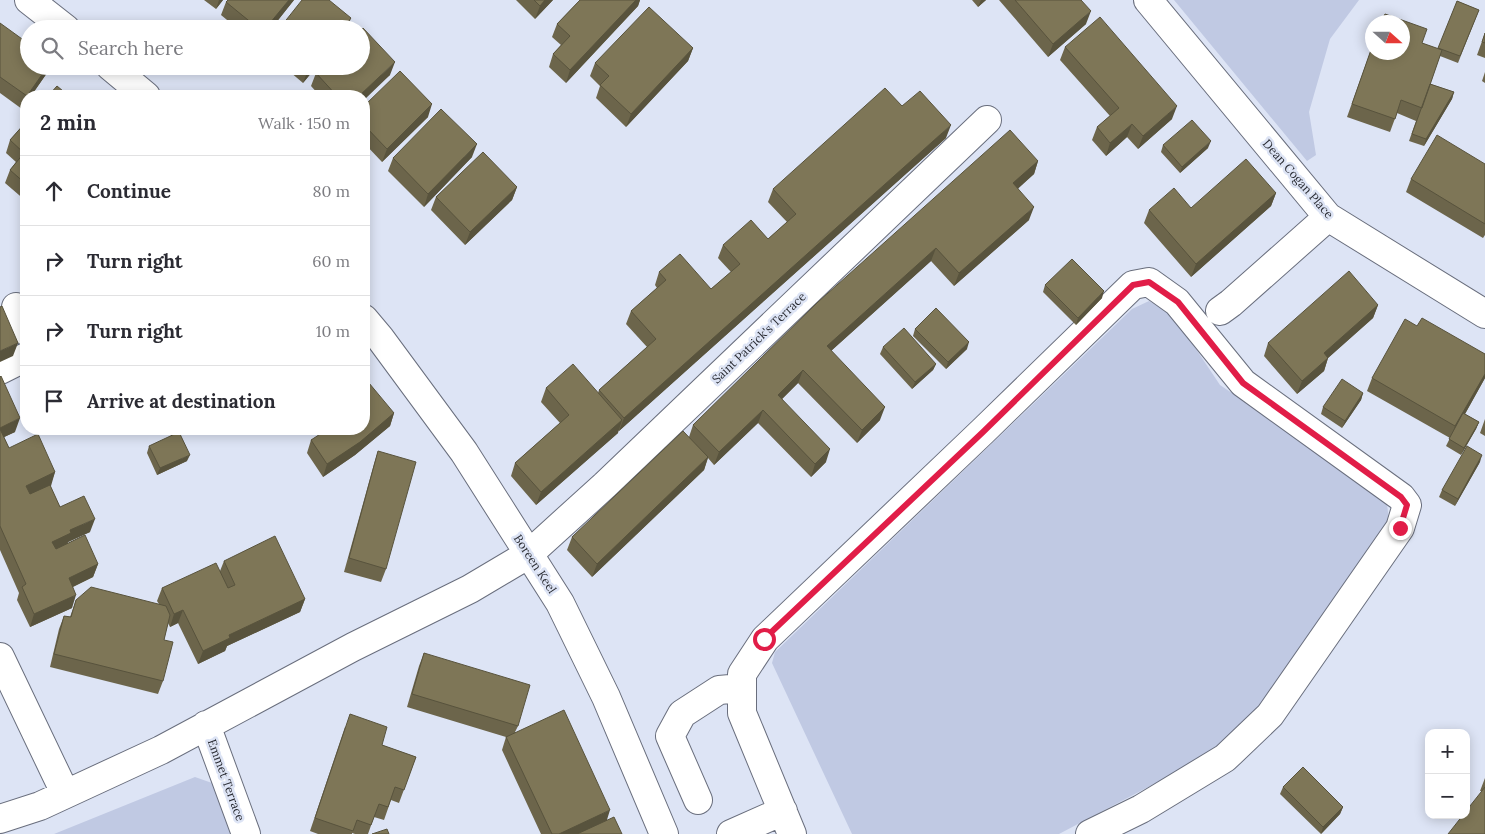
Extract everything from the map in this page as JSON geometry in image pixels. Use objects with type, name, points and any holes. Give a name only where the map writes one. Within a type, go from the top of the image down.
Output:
[{"type":"street","points":[[29,0],[55,20]]},
{"type":"street","name":"Dean Cogan Place","points":[[1148,0],[1328,217],[1485,314]]},
{"type":"street","points":[[121,75],[139,90]]},
{"type":"street","name":"Saint Patrick's Terrace","points":[[0,819],[40,806],[161,750],[353,646],[470,589],[529,554],[606,485],[987,120]]},
{"type":"street","points":[[1220,311],[1328,217]]},
{"type":"street","points":[[732,834],[787,822],[742,713],[742,674],[764,639],[983,432],[1133,285],[1149,282],[1178,302],[1243,383],[1401,497],[1407,505],[1400,528],[1270,715],[1225,758],[1141,809],[1090,834]]},
{"type":"street","name":"Boreen Keel","points":[[370,326],[464,452],[560,603],[606,697],[664,834]]},
{"type":"street","points":[[0,370],[20,360]]},
{"type":"street","points":[[0,657],[65,793]]},
{"type":"street","points":[[698,800],[670,736],[682,714],[719,690],[742,688]]},
{"type":"street","name":"Emmet Terrace","points":[[206,725],[246,834]]},
{"type":"shaded area","points":[[1174,0],[1359,0],[1330,39],[1309,112],[1316,155],[1307,161]]},
{"type":"shaded area","points":[[1149,301],[1174,316],[1220,385],[1335,462],[1387,504],[1390,528],[1261,712],[1209,755],[1059,834],[852,834],[772,663],[775,652],[1132,309]]},
{"type":"shaded area","points":[[195,777],[212,783],[221,797],[235,834],[54,834]]},
{"type":"building","points":[[228,0],[289,0],[272,20],[248,20],[226,2]]},
{"type":"building","points":[[302,0],[329,0],[351,18],[349,20],[286,20]]},
{"type":"building","points":[[534,0],[545,0],[540,6]]},
{"type":"building","points":[[580,0],[636,0],[570,70],[553,54],[570,36],[557,24]]},
{"type":"building","points":[[1015,0],[1081,0],[1091,11],[1053,44]]},
{"type":"building","points":[[1457,1],[1479,10],[1460,56],[1438,48]]},
{"type":"building","points":[[649,7],[693,48],[631,114],[600,85],[609,76],[595,63]]},
{"type":"building","points":[[1100,17],[1177,106],[1143,136],[1132,124],[1110,143],[1097,127],[1119,108],[1065,47]]},
{"type":"building","points":[[0,23],[20,37],[20,75],[42,75],[31,90],[20,91],[0,77]]},
{"type":"building","points":[[1410,23],[1427,29],[1422,43],[1442,50],[1422,108],[1401,100],[1395,119],[1352,104],[1367,60],[1410,60]]},
{"type":"building","points":[[370,35],[395,62],[365,90],[332,90],[318,75],[370,75]]},
{"type":"building","points":[[400,71],[432,104],[387,149],[370,131],[370,100]]},
{"type":"building","points":[[1430,84],[1454,92],[1426,139],[1412,134]]},
{"type":"building","points":[[57,86],[62,90],[53,90]]},
{"type":"building","points":[[885,88],[902,106],[920,91],[951,125],[624,418],[599,390],[656,339],[631,311],[666,280],[659,272],[680,254],[711,289],[740,264],[723,245],[751,220],[768,239],[796,214],[773,189]]},
{"type":"building","points":[[441,109],[477,144],[428,194],[393,158]]},
{"type":"building","points":[[1192,120],[1211,141],[1182,167],[1163,145]]},
{"type":"building","points":[[20,129],[20,149],[10,140]]},
{"type":"building","points":[[1010,130],[1038,161],[1013,183],[1034,207],[959,273],[936,248],[827,346],[885,407],[862,430],[803,370],[778,395],[830,449],[815,464],[763,410],[719,452],[693,425],[818,302]]},
{"type":"building","points":[[1437,135],[1485,164],[1485,224],[1411,179]]},
{"type":"building","points":[[483,152],[517,187],[470,232],[436,197]]},
{"type":"building","points":[[20,158],[20,179],[10,170]]},
{"type":"building","points":[[1246,159],[1276,193],[1196,264],[1149,210],[1174,188],[1191,208]]},
{"type":"building","points":[[1072,259],[1104,291],[1078,318],[1045,285]]},
{"type":"building","points":[[1349,271],[1378,305],[1324,353],[1328,358],[1302,381],[1268,343]]},
{"type":"building","points":[[2,306],[18,343],[0,351],[0,307]]},
{"type":"building","points":[[936,308],[969,342],[948,362],[915,329]]},
{"type":"building","points":[[1422,318],[1485,354],[1485,374],[1455,426],[1372,378],[1405,319],[1417,326]]},
{"type":"building","points":[[904,328],[936,364],[915,382],[883,347]]},
{"type":"building","points":[[573,364],[622,420],[541,492],[515,463],[569,415],[546,388]]},
{"type":"building","points":[[0,377],[20,418],[0,428]]},
{"type":"building","points":[[1342,379],[1363,393],[1345,421],[1323,407]]},
{"type":"building","points":[[370,384],[394,413],[370,433]]},
{"type":"building","points":[[1463,413],[1479,422],[1464,448],[1449,439]]},
{"type":"building","points":[[0,429],[9,448],[38,435],[55,472],[26,486],[30,494],[50,485],[60,507],[84,496],[95,519],[70,530],[71,533],[52,542],[56,549],[85,535],[98,564],[69,578],[76,595],[34,614],[22,587],[26,584],[0,526]]},
{"type":"building","points":[[683,431],[708,457],[597,564],[572,537]]},
{"type":"building","points":[[173,435],[180,435],[190,455],[160,468],[149,446]]},
{"type":"building","points":[[319,435],[368,435],[327,464],[311,440]]},
{"type":"building","points":[[1467,446],[1482,455],[1458,499],[1442,490]]},
{"type":"building","points":[[378,451],[416,462],[386,569],[349,558]]},
{"type":"building","points":[[275,536],[305,599],[229,635],[230,638],[203,651],[183,610],[174,614],[162,588],[216,563],[228,588],[235,585],[224,561]]},
{"type":"building","points":[[91,587],[166,606],[170,615],[164,640],[173,642],[163,681],[54,654],[64,616],[71,617],[76,600]]},
{"type":"building","points":[[424,653],[530,685],[518,726],[412,694]]},
{"type":"building","points":[[564,710],[610,810],[559,834],[552,834],[506,737]]},
{"type":"building","points":[[350,714],[387,727],[382,745],[416,757],[404,790],[395,787],[388,807],[379,804],[371,825],[357,820],[353,831],[315,818]]},
{"type":"building","points":[[1303,767],[1343,807],[1323,827],[1283,787]]},
{"type":"building","points":[[1485,787],[1485,834],[1448,834],[1460,819],[1470,819],[1470,806]]},
{"type":"building","points":[[614,817],[622,834],[577,834]]},
{"type":"building","points":[[387,829],[389,834],[372,834]]},
{"type":"route","points":[[764,639],[983,432],[1133,285],[1149,282],[1178,302],[1243,383],[1401,497],[1407,505],[1400,528]]}]
